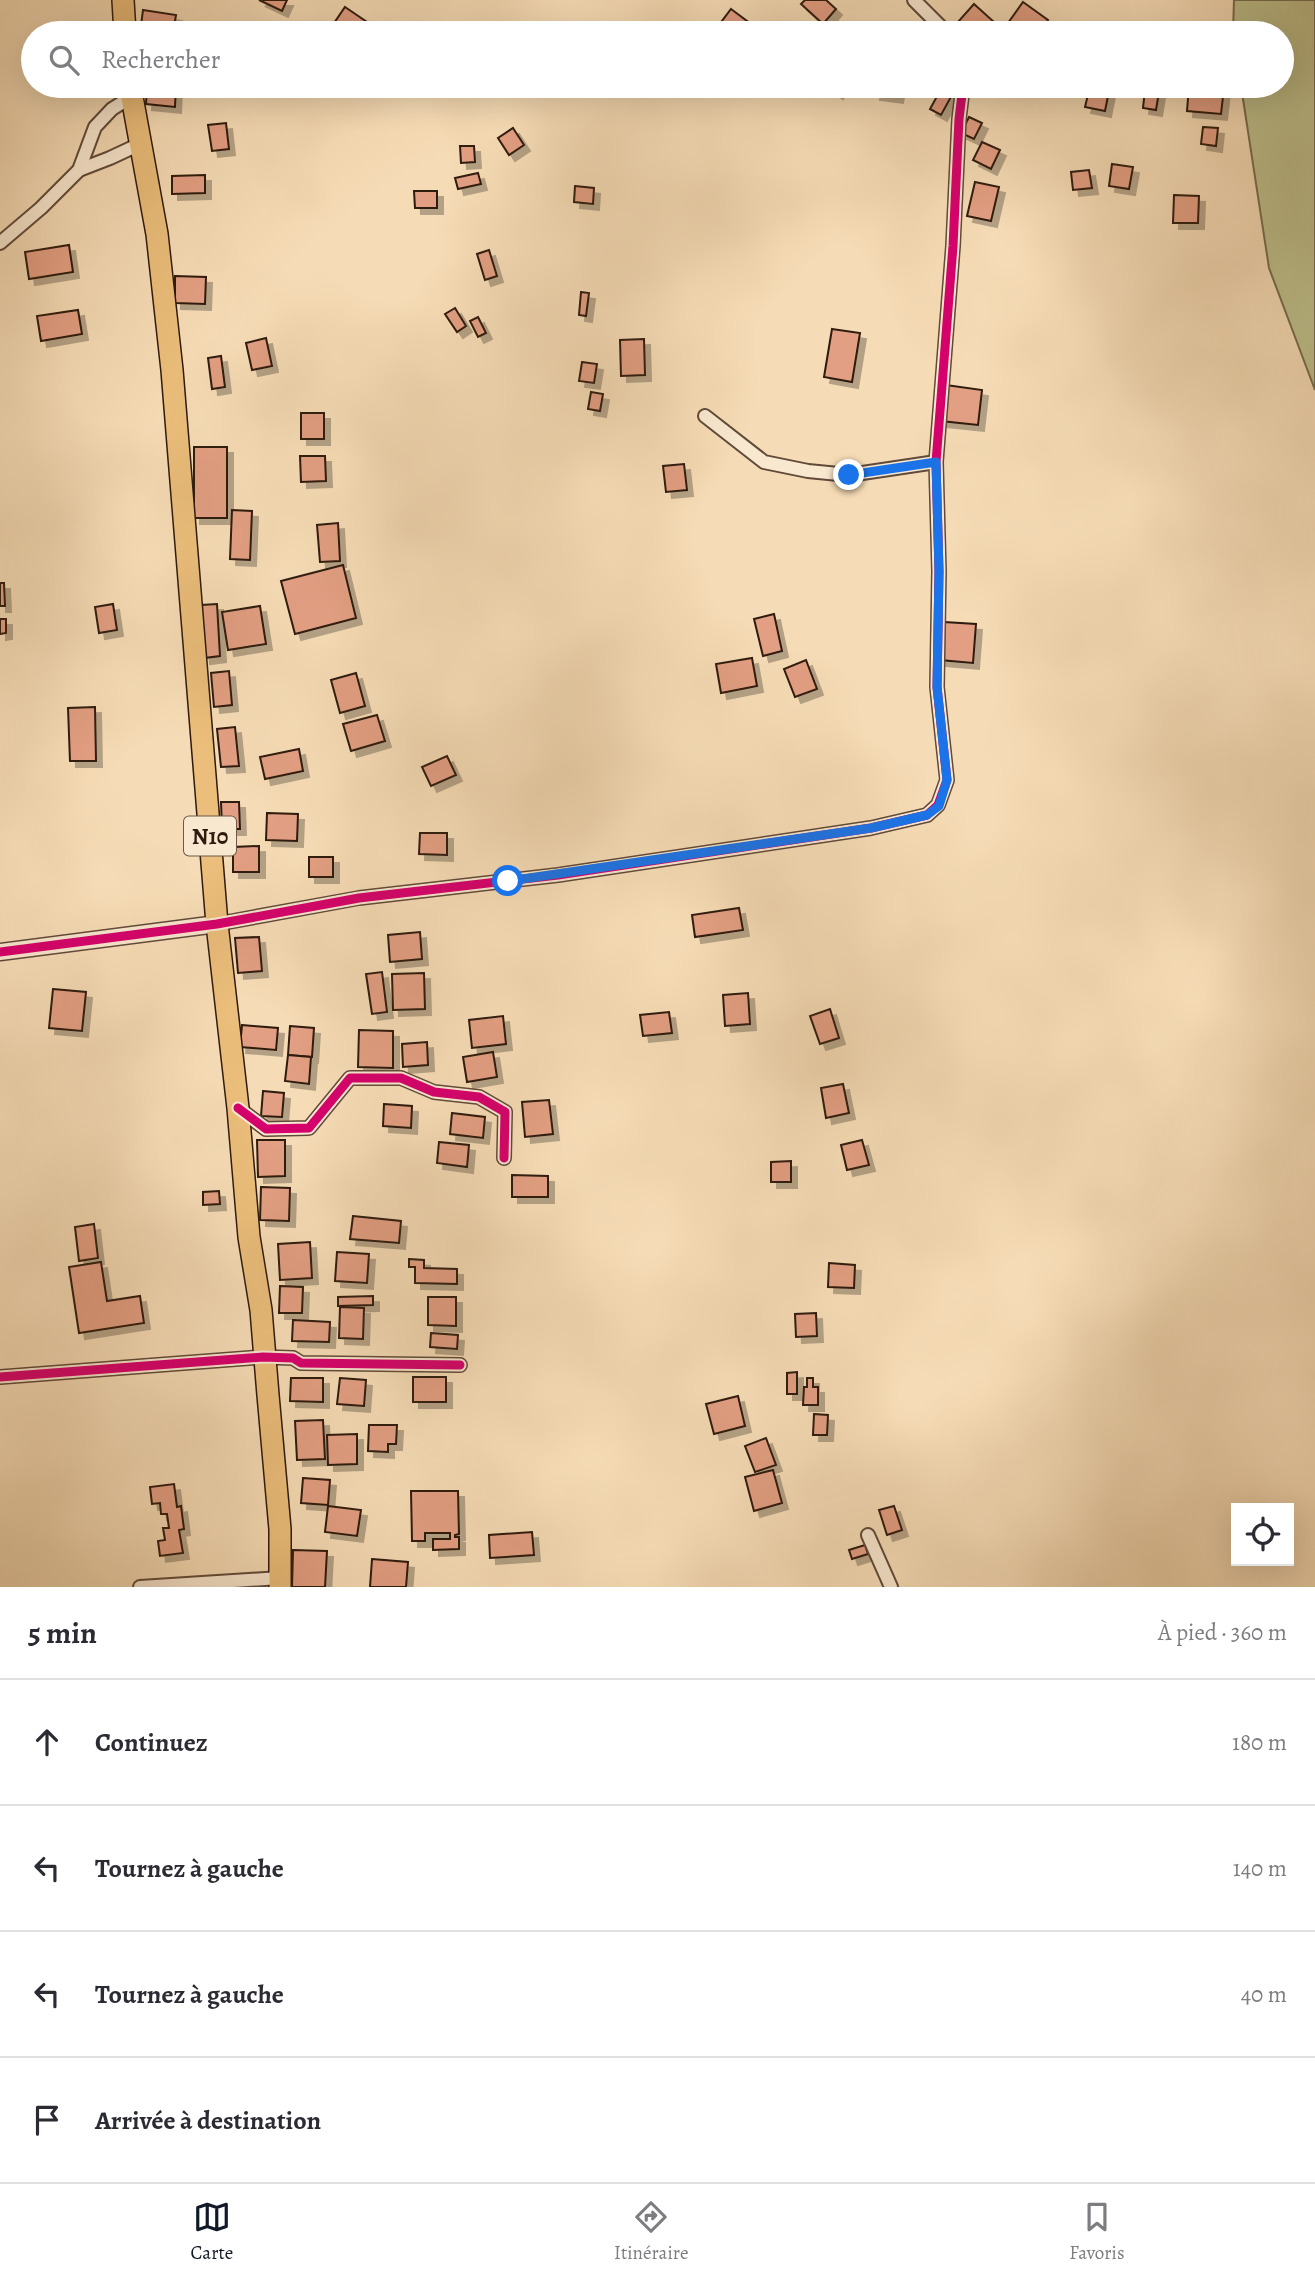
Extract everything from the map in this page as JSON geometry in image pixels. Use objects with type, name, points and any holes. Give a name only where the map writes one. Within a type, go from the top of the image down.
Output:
[{"type":"highway","points":[[123,0],[124,21]]},
{"type":"highway","name":"N10","points":[[131,98],[157,234],[172,370],[216,924],[238,1108],[249,1237],[261,1310],[280,1529],[280,1582]]},
{"type":"street","points":[[920,2],[937,21]]},
{"type":"street","points":[[79,170],[95,127],[124,98]]},
{"type":"street","points":[[0,952],[216,924],[359,898],[558,875],[857,830],[927,815],[939,806],[947,780],[937,687],[939,571],[936,462],[962,98]]},
{"type":"street","points":[[0,243],[41,208],[79,170],[140,144]]},
{"type":"street","points":[[705,416],[764,462],[807,471],[849,475],[936,462]]},
{"type":"street","points":[[238,1108],[266,1129],[309,1128],[350,1078],[401,1079],[434,1092],[479,1097],[505,1112],[504,1158]]},
{"type":"street","points":[[0,1377],[263,1357],[293,1358],[301,1363],[460,1365]]},
{"type":"street","points":[[868,1535],[891,1587]]},
{"type":"street","points":[[140,1587],[280,1582]]},
{"type":"green space","points":[[1234,0],[1315,0],[1315,390],[1269,268],[1243,98],[1294,98],[1294,21],[1233,21]]},
{"type":"building","points":[[259,0],[287,0],[282,11]]},
{"type":"building","points":[[805,0],[826,0],[836,9],[826,21],[820,21],[801,4]]},
{"type":"building","points":[[1023,2],[1048,20],[1047,21],[1009,21]]},
{"type":"building","points":[[974,4],[993,21],[959,21]]},
{"type":"building","points":[[345,7],[366,21],[335,21]]},
{"type":"building","points":[[731,9],[747,21],[722,21]]},
{"type":"building","points":[[143,10],[176,15],[175,21],[142,21]]},
{"type":"building","points":[[146,98],[175,98],[175,107],[146,104]]},
{"type":"building","points":[[936,98],[950,98],[941,115],[930,109]]},
{"type":"building","points":[[1087,98],[1108,98],[1105,111],[1085,107]]},
{"type":"building","points":[[1144,98],[1158,98],[1156,110],[1143,108]]},
{"type":"building","points":[[1188,98],[1223,98],[1221,114],[1187,111]]},
{"type":"building","points":[[969,117],[982,123],[974,139],[961,133]]},
{"type":"building","points":[[226,123],[229,149],[212,151],[208,125]]},
{"type":"building","points":[[1203,127],[1218,128],[1216,146],[1201,144]]},
{"type":"building","points":[[513,128],[524,145],[509,155],[498,138]]},
{"type":"building","points":[[982,142],[1000,150],[991,169],[973,160]]},
{"type":"building","points":[[460,146],[474,146],[475,162],[461,163]]},
{"type":"building","points":[[1112,164],[1133,167],[1129,189],[1109,186]]},
{"type":"building","points":[[1089,170],[1092,188],[1073,190],[1071,172]]},
{"type":"building","points":[[478,173],[481,184],[458,189],[455,178]]},
{"type":"building","points":[[205,175],[205,193],[172,194],[172,176]]},
{"type":"building","points":[[975,182],[999,187],[991,221],[967,216]]},
{"type":"building","points":[[575,186],[594,188],[593,204],[574,202]]},
{"type":"building","points":[[414,191],[437,191],[437,208],[415,208]]},
{"type":"building","points":[[1174,195],[1199,196],[1198,223],[1173,223]]},
{"type":"building","points":[[69,245],[73,272],[29,279],[25,252]]},
{"type":"building","points":[[489,250],[497,276],[485,280],[477,254]]},
{"type":"building","points":[[175,276],[206,277],[205,304],[175,303]]},
{"type":"building","points":[[581,292],[589,293],[586,316],[579,315]]},
{"type":"building","points":[[455,308],[466,326],[457,332],[445,314]]},
{"type":"building","points":[[78,310],[82,334],[41,341],[37,316]]},
{"type":"building","points":[[478,317],[486,333],[478,337],[470,321]]},
{"type":"building","points":[[832,329],[860,333],[852,382],[824,377]]},
{"type":"building","points":[[266,338],[272,366],[252,370],[246,343]]},
{"type":"building","points":[[644,339],[645,375],[621,376],[620,340]]},
{"type":"building","points":[[221,356],[225,387],[212,389],[208,358]]},
{"type":"building","points":[[582,362],[597,364],[594,383],[579,381]]},
{"type":"building","points":[[946,385],[982,390],[978,425],[941,421]]},
{"type":"building","points":[[591,392],[603,394],[600,411],[588,409]]},
{"type":"building","points":[[301,413],[324,413],[324,439],[301,439]]},
{"type":"building","points":[[194,447],[227,447],[227,518],[194,518]]},
{"type":"building","points":[[300,456],[325,456],[326,481],[301,482]]},
{"type":"building","points":[[684,464],[687,490],[666,492],[663,466]]},
{"type":"building","points":[[232,510],[252,511],[250,560],[230,559]]},
{"type":"building","points":[[338,523],[340,561],[320,562],[317,525]]},
{"type":"building","points":[[343,565],[356,618],[295,634],[281,581]]},
{"type":"building","points":[[0,583],[4,583],[5,606],[0,606]]},
{"type":"building","points":[[113,604],[117,630],[99,633],[95,607]]},
{"type":"building","points":[[217,604],[220,656],[204,658],[201,605]]},
{"type":"building","points":[[260,606],[266,644],[228,650],[222,612]]},
{"type":"building","points":[[774,614],[782,651],[763,656],[754,619]]},
{"type":"building","points":[[0,619],[6,619],[6,633],[0,634]]},
{"type":"building","points":[[944,622],[976,624],[973,663],[940,660]]},
{"type":"building","points":[[752,658],[757,686],[721,693],[716,664]]},
{"type":"building","points":[[806,660],[817,689],[795,697],[784,669]]},
{"type":"building","points":[[229,671],[232,705],[214,707],[211,673]]},
{"type":"building","points":[[356,673],[365,706],[340,713],[331,680]]},
{"type":"building","points":[[95,707],[96,761],[70,761],[68,708]]},
{"type":"building","points":[[377,715],[385,741],[351,751],[343,724]]},
{"type":"building","points":[[235,727],[239,766],[221,767],[217,729]]},
{"type":"building","points":[[299,749],[303,771],[265,779],[260,757]]},
{"type":"building","points":[[447,756],[456,775],[431,786],[422,767]]},
{"type":"building","points":[[221,802],[239,802],[240,829],[222,829]]},
{"type":"building","points":[[267,813],[298,814],[297,841],[266,840]]},
{"type":"building","points":[[420,833],[447,833],[447,855],[419,854]]},
{"type":"building","points":[[259,846],[259,872],[233,872],[233,847]]},
{"type":"building","points":[[309,857],[333,857],[333,877],[309,877]]},
{"type":"building","points":[[739,908],[743,930],[695,937],[692,915]]},
{"type":"building","points":[[420,932],[422,959],[390,962],[388,935]]},
{"type":"building","points":[[259,937],[262,971],[238,973],[235,938]]},
{"type":"building","points":[[382,972],[387,1012],[372,1014],[366,974]]},
{"type":"building","points":[[424,973],[425,1009],[393,1010],[392,974]]},
{"type":"building","points":[[53,989],[86,992],[82,1031],[49,1028]]},
{"type":"building","points":[[748,993],[750,1024],[725,1026],[723,995]]},
{"type":"building","points":[[830,1009],[839,1038],[820,1044],[810,1016]]},
{"type":"building","points":[[669,1012],[672,1033],[643,1036],[640,1015]]},
{"type":"building","points":[[503,1016],[506,1044],[472,1048],[469,1020]]},
{"type":"building","points":[[242,1025],[278,1028],[276,1050],[240,1047]]},
{"type":"building","points":[[290,1026],[314,1028],[312,1057],[288,1055]]},
{"type":"building","points":[[359,1030],[393,1031],[393,1068],[358,1067]]},
{"type":"building","points":[[427,1042],[428,1065],[403,1067],[402,1044]]},
{"type":"building","points":[[493,1052],[497,1077],[467,1082],[463,1057]]},
{"type":"building","points":[[288,1055],[311,1057],[309,1084],[285,1081]]},
{"type":"building","points":[[843,1084],[849,1113],[826,1118],[821,1088]]},
{"type":"building","points":[[263,1091],[284,1093],[282,1117],[261,1116]]},
{"type":"building","points":[[549,1100],[553,1134],[525,1137],[522,1102]]},
{"type":"building","points":[[384,1104],[412,1106],[411,1128],[383,1126]]},
{"type":"building","points":[[452,1113],[485,1117],[483,1138],[450,1134]]},
{"type":"building","points":[[257,1140],[285,1140],[285,1176],[258,1177]]},
{"type":"building","points":[[862,1140],[869,1165],[847,1170],[841,1145]]},
{"type":"building","points":[[439,1142],[469,1145],[467,1167],[437,1163]]},
{"type":"building","points":[[791,1161],[791,1182],[771,1182],[771,1162]]},
{"type":"building","points":[[512,1175],[548,1176],[548,1197],[512,1197]]},
{"type":"building","points":[[261,1187],[290,1188],[289,1221],[260,1220]]},
{"type":"building","points":[[219,1191],[220,1204],[203,1205],[203,1192]]},
{"type":"building","points":[[353,1216],[401,1221],[399,1243],[350,1239]]},
{"type":"building","points":[[94,1224],[98,1258],[79,1261],[75,1227]]},
{"type":"building","points":[[310,1242],[312,1278],[280,1280],[278,1244]]},
{"type":"building","points":[[337,1252],[369,1254],[367,1283],[335,1281]]},
{"type":"building","points":[[409,1259],[424,1260],[424,1268],[457,1269],[457,1284],[415,1283],[415,1267],[409,1267]]},
{"type":"building","points":[[101,1262],[107,1301],[140,1296],[144,1323],[79,1333],[69,1267]]},
{"type":"building","points":[[829,1263],[855,1265],[854,1288],[828,1287]]},
{"type":"building","points":[[280,1286],[303,1287],[302,1313],[279,1313]]},
{"type":"building","points":[[373,1296],[373,1305],[338,1306],[338,1297]]},
{"type":"building","points":[[428,1297],[456,1297],[456,1326],[428,1325]]},
{"type":"building","points":[[340,1307],[364,1308],[363,1339],[339,1338]]},
{"type":"building","points":[[816,1313],[817,1336],[796,1337],[795,1314]]},
{"type":"building","points":[[293,1320],[330,1322],[329,1342],[292,1341]]},
{"type":"building","points":[[431,1333],[458,1335],[457,1349],[430,1347]]},
{"type":"building","points":[[797,1372],[797,1394],[787,1394],[787,1373]]},
{"type":"building","points":[[413,1377],[446,1377],[446,1402],[413,1402]]},
{"type":"building","points":[[291,1378],[323,1378],[323,1402],[290,1401]]},
{"type":"building","points":[[340,1378],[366,1380],[364,1406],[337,1404]]},
{"type":"building","points":[[807,1378],[813,1378],[813,1387],[818,1387],[818,1405],[803,1405]]},
{"type":"building","points":[[738,1396],[745,1426],[714,1434],[706,1404]]},
{"type":"building","points":[[814,1414],[828,1415],[827,1435],[813,1435]]},
{"type":"building","points":[[323,1420],[325,1459],[297,1460],[295,1421]]},
{"type":"building","points":[[369,1425],[397,1425],[396,1444],[388,1444],[388,1452],[368,1451]]},
{"type":"building","points":[[357,1434],[357,1464],[328,1465],[327,1435]]},
{"type":"building","points":[[766,1438],[776,1465],[755,1472],[745,1446]]},
{"type":"building","points":[[773,1470],[782,1503],[754,1511],[745,1477]]},
{"type":"building","points":[[303,1478],[330,1480],[328,1505],[301,1503]]},
{"type":"building","points":[[174,1484],[184,1529],[179,1530],[183,1553],[160,1556],[158,1541],[165,1540],[163,1528],[169,1528],[167,1514],[161,1514],[160,1503],[152,1504],[150,1487]]},
{"type":"building","points":[[411,1491],[458,1491],[459,1534],[455,1537],[459,1537],[459,1549],[433,1550],[433,1539],[450,1539],[450,1533],[425,1533],[425,1541],[412,1541]]},
{"type":"building","points":[[328,1506],[361,1510],[357,1536],[325,1532]]},
{"type":"building","points":[[894,1506],[902,1530],[887,1535],[879,1510]]},
{"type":"building","points":[[532,1532],[534,1555],[490,1558],[489,1535]]},
{"type":"building","points":[[865,1545],[868,1554],[852,1559],[849,1550]]},
{"type":"building","points":[[293,1550],[327,1551],[325,1587],[292,1587]]},
{"type":"building","points":[[372,1559],[408,1562],[406,1587],[370,1587]]},
{"type":"cycle path","points":[[0,952],[217,924],[359,898],[558,875],[871,828],[927,815],[938,805],[947,780],[937,687],[939,571],[936,462],[962,98]]},
{"type":"cycle path","points":[[238,1108],[266,1129],[309,1128],[350,1078],[401,1078],[434,1092],[479,1097],[505,1112],[504,1158]]},
{"type":"cycle path","points":[[0,1377],[263,1357],[293,1358],[301,1363],[460,1365]]},
{"type":"route","points":[[508,881],[871,828],[927,815],[939,806],[947,780],[937,687],[939,571],[936,462],[849,475]]}]
